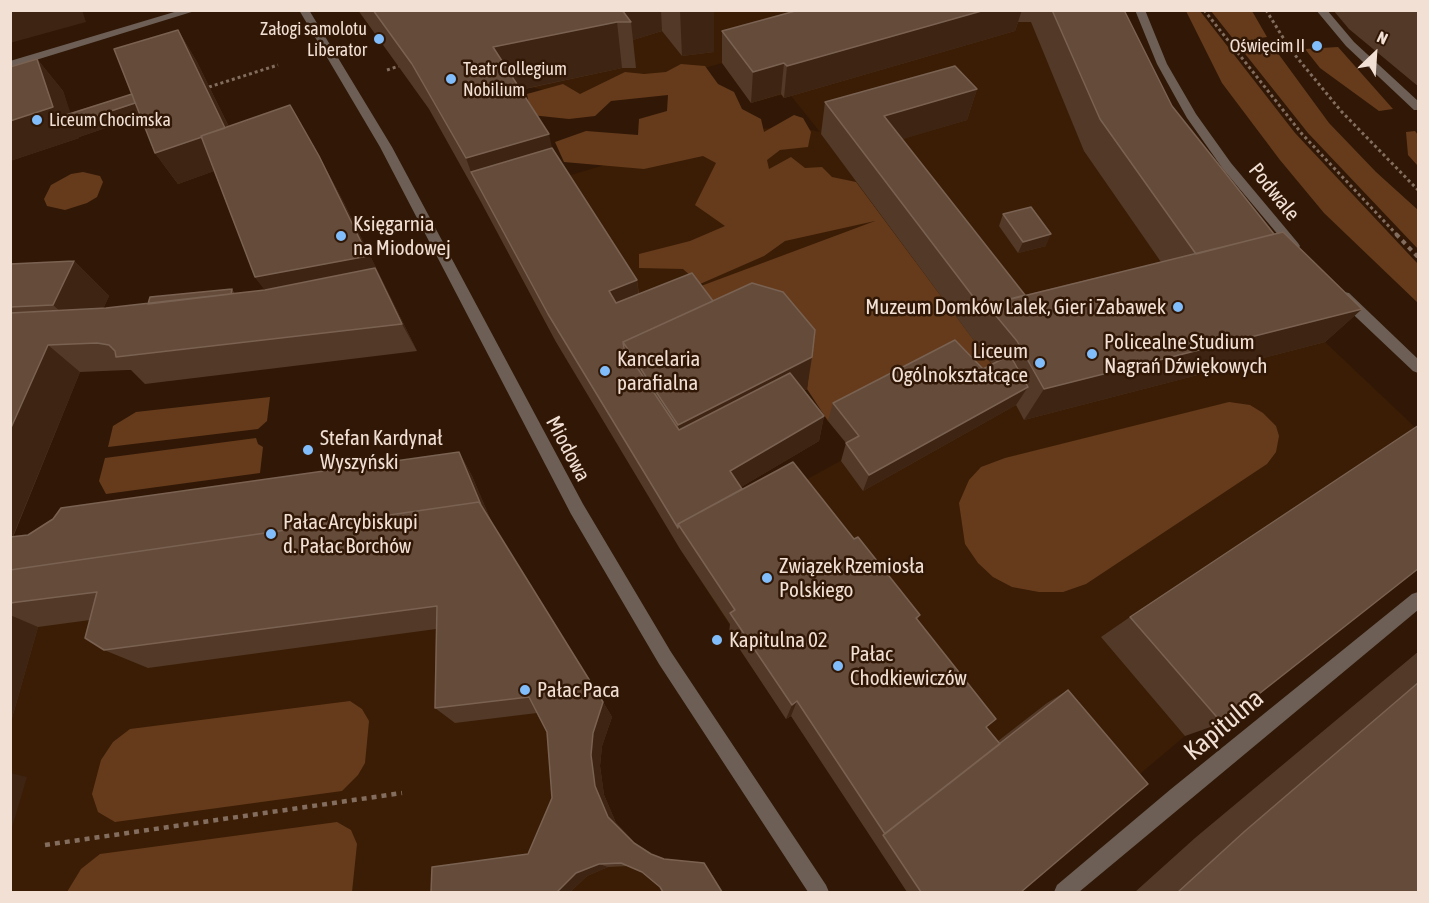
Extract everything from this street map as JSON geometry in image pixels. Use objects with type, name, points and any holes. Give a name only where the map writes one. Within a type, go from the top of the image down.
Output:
[{"type":"street","points":[[10,65],[193,10]]},
{"type":"street","name":"Miodowa","points":[[304,10],[386,147],[577,509],[665,658],[819,892]]},
{"type":"street","name":"Podwale","points":[[1140,10],[1162,64],[1191,114],[1227,166],[1302,255]]},
{"type":"street","points":[[1321,10],[1350,44],[1419,107]]},
{"type":"street","points":[[1333,285],[1419,367]]},
{"type":"street","name":"Kapitulna","points":[[1064,892],[1419,600]]},
{"type":"path","points":[[1204,10],[1302,135],[1419,257]]},
{"type":"path","points":[[1266,10],[1290,49],[1341,111],[1419,190]]},
{"type":"path","points":[[210,87],[278,65]]},
{"type":"path","points":[[387,70],[399,66]]},
{"type":"path","points":[[45,845],[402,793]]},
{"type":"shaded area","points":[[358,11],[1094,11],[1253,268],[1325,342],[1418,430],[1185,736],[1000,892],[907,892],[791,716],[786,719],[729,633],[733,630],[680,549],[973,388],[614,320],[556,342],[481,202],[711,133],[794,126],[820,132],[791,96],[784,98],[781,95],[751,103],[722,63],[593,101],[530,87],[399,66]]},
{"type":"shaded area","points":[[1186,11],[1200,11],[1295,133],[1418,264],[1418,303],[1324,213],[1280,160],[1222,83]]},
{"type":"shaded area","points":[[1211,11],[1252,11],[1267,37],[1254,39],[1254,45],[1261,50],[1277,52],[1329,123],[1376,172],[1418,210],[1418,249],[1308,133]]},
{"type":"shaded area","points":[[1338,47],[1393,109],[1379,111],[1320,68],[1305,49]]},
{"type":"shaded area","points":[[681,64],[705,66],[718,84],[734,92],[742,109],[761,119],[764,132],[794,115],[803,118],[811,132],[808,147],[780,150],[767,160],[769,169],[791,157],[805,168],[822,167],[832,177],[856,182],[999,374],[947,359],[828,421],[807,389],[810,362],[685,292],[875,221],[785,241],[764,256],[700,284],[683,269],[639,268],[639,254],[690,241],[725,226],[695,205],[716,163],[703,156],[644,169],[564,162],[555,142],[586,131],[638,135],[639,119],[667,111],[668,95],[611,101],[595,116],[569,119],[531,115],[527,94],[563,84],[580,94],[625,72],[644,74],[666,72]]},
{"type":"shaded area","points":[[1415,131],[1418,135],[1418,166],[1408,155],[1406,132]]},
{"type":"shaded area","points":[[83,172],[100,176],[103,182],[97,197],[65,210],[47,206],[44,199],[51,185],[71,174]]},
{"type":"shaded area","points":[[270,397],[267,421],[258,429],[108,447],[113,426],[136,412]]},
{"type":"shaded area","points":[[1229,402],[1250,405],[1263,413],[1276,426],[1279,436],[1276,452],[1267,464],[1086,584],[1063,592],[1039,592],[1012,587],[993,577],[978,563],[965,544],[959,503],[969,480],[981,467],[1005,458]]},
{"type":"shaded area","points":[[256,438],[258,444],[263,447],[260,473],[106,494],[99,481],[105,458]]},
{"type":"shaded area","points":[[494,528],[612,717],[602,746],[600,766],[604,795],[616,823],[640,848],[721,892],[11,892],[11,600]]},
{"type":"shaded area","points":[[350,701],[362,709],[369,721],[365,763],[358,775],[342,791],[115,822],[98,812],[92,794],[101,760],[113,742],[130,729]]},
{"type":"shaded area","points":[[337,822],[351,830],[357,844],[352,892],[67,892],[81,869],[100,854]]},
{"type":"building","points":[[373,10],[622,10],[631,22],[617,22],[493,47],[549,134],[466,158],[412,64]]},
{"type":"building","points":[[799,10],[985,10],[787,66],[784,63],[753,72],[722,31]]},
{"type":"building","points":[[1052,10],[1124,10],[1172,106],[1274,234],[1196,254],[1100,119]]},
{"type":"building","points":[[178,30],[225,128],[155,153],[114,49]]},
{"type":"building","points":[[37,59],[53,107],[10,121],[10,67]]},
{"type":"building","points":[[955,66],[977,89],[884,116],[1025,295],[987,305],[984,311],[825,102]]},
{"type":"building","points":[[132,94],[135,103],[69,125],[66,115]]},
{"type":"building","points":[[290,105],[319,156],[368,256],[255,277],[201,136]]},
{"type":"building","points":[[552,148],[637,280],[609,291],[616,303],[692,273],[713,301],[623,342],[624,348],[679,430],[790,373],[824,416],[730,471],[742,489],[678,524],[678,528],[548,314],[471,172]]},
{"type":"building","points":[[1031,207],[1051,234],[1023,242],[1003,214]]},
{"type":"building","points":[[1283,232],[1362,309],[1044,389],[1017,341],[987,305]]},
{"type":"building","points":[[74,261],[53,305],[10,307],[10,264]]},
{"type":"building","points":[[375,268],[402,324],[116,357],[115,351],[109,345],[97,343],[48,345],[10,430],[10,313],[106,308],[265,290]]},
{"type":"building","points":[[752,283],[783,292],[815,330],[812,357],[678,425],[623,342]]},
{"type":"building","points":[[232,289],[231,294],[148,304],[150,297]]},
{"type":"building","points":[[955,340],[983,369],[1010,355],[1028,387],[869,475],[846,443],[859,436],[833,403]]},
{"type":"building","points":[[1419,425],[1419,568],[1222,723],[1130,617]]},
{"type":"building","points":[[459,452],[481,505],[479,502],[10,570],[10,537],[28,535],[53,519],[61,508]]},
{"type":"building","name":"Pałac Chodkiewiczów","points":[[793,462],[854,539],[858,537],[920,615],[916,618],[996,719],[986,727],[1000,744],[885,834],[797,701],[792,705],[730,613],[735,610],[678,524]]},
{"type":"building","name":"Pałac Paca","points":[[479,502],[603,702],[593,733],[591,755],[595,786],[608,817],[634,843],[651,854],[664,859],[704,863],[722,892],[663,892],[642,872],[621,863],[599,864],[576,873],[557,892],[431,892],[432,867],[528,854],[552,798],[547,732],[529,697],[435,708],[437,606],[104,650],[85,638],[97,592],[10,603],[10,570]]},
{"type":"building","points":[[1419,682],[1419,892],[1178,892],[1245,831]]},
{"type":"building","points":[[1068,690],[1148,784],[1021,892],[921,892],[883,835]]},
{"type":"place","name":"Załogi samolotu Liberator","points":[[379,39]]},
{"type":"place","name":"Oświęcim II","points":[[1317,46]]},
{"type":"place","name":"Teatr Collegium Nobilium","points":[[451,79]]},
{"type":"place","name":"Liceum Chocimska","points":[[37,120]]},
{"type":"place","name":"Księgarnia na Miodowej","points":[[341,236]]},
{"type":"place","name":"Muzeum Domków Lalek, Gier i Zabawek","points":[[1178,307]]},
{"type":"place","name":"Policealne Studium Nagrań Dźwiękowych","points":[[1092,354]]},
{"type":"place","name":"Liceum Ogólnokształcące","points":[[1040,363]]},
{"type":"place","name":"Kancelaria parafialna","points":[[605,371]]},
{"type":"place","name":"Stefan Kardynał Wyszyński","points":[[308,450]]},
{"type":"place","name":"Pałac Arcybiskupi d. Pałac Borchów","points":[[271,534]]},
{"type":"place","name":"Związek Rzemiosła Polskiego","points":[[767,578]]},
{"type":"place","name":"Kapitulna 02","points":[[717,640]]},
{"type":"place","name":"Pałac Chodkiewiczów","points":[[838,666]]},
{"type":"place","name":"Pałac Paca","points":[[525,690]]}]
